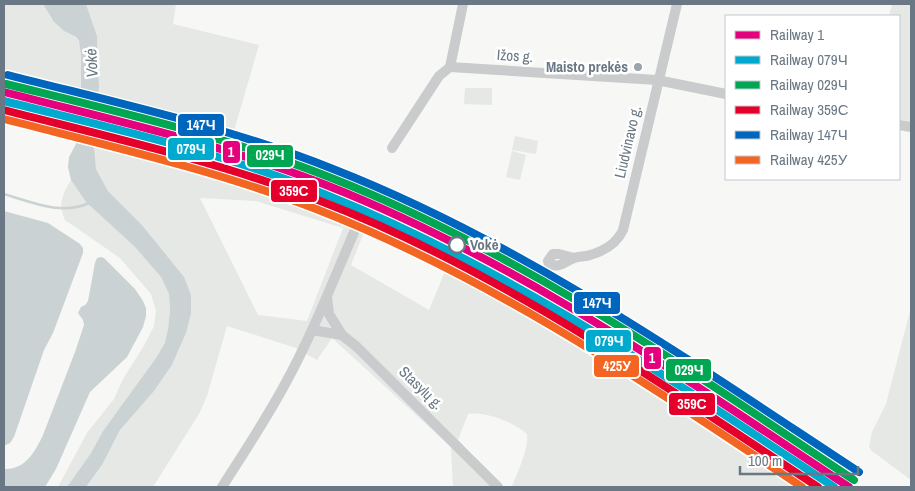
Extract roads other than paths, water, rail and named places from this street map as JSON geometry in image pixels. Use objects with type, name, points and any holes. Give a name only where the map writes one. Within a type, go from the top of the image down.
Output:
[{"type":"street","points":[[392,148],[439,76],[450,67],[463,4]]},
{"type":"street","name":"Liudvinavo g.","points":[[574,258],[600,252],[609,247],[620,236],[630,203],[677,4]]},
{"type":"street","name":"Ižos g.","points":[[450,67],[658,80],[725,94]]},
{"type":"street","points":[[222,487],[266,419],[285,385],[312,330],[361,216]]},
{"type":"street","points":[[326,297],[329,314],[342,336]]},
{"type":"street","name":"Stasylų g.","points":[[312,330],[342,336],[357,347],[498,487]]},
{"type":"water","points":[[43,4],[86,4],[97,36],[99,87],[93,138],[96,169],[108,191],[141,224],[184,277],[191,295],[191,313],[186,333],[172,365],[154,391],[120,430],[102,465],[86,487],[67,487],[91,453],[103,431],[165,343],[170,311],[169,294],[161,277],[135,247],[86,202],[71,180],[68,167],[69,157],[76,144],[81,108],[81,54],[79,41],[54,22]]},
{"type":"water","points":[[4,211],[48,223],[80,244],[83,248],[83,253],[53,333],[44,350],[14,437],[10,443],[4,446]]},
{"type":"water","points":[[101,257],[135,289],[143,301],[146,308],[146,316],[143,327],[127,357],[90,392],[56,469],[45,487],[4,487],[4,469],[18,467],[28,459],[43,435],[84,325],[78,313],[81,307],[88,301],[95,263],[97,258]]},
{"type":"waterway","points":[[4,194],[57,208],[79,207],[89,203]]},
{"type":"rail line","name":"147Ч","points":[[8,75],[213,128],[293,154],[403,199],[471,232],[538,268],[604,307],[732,388],[859,472]]},
{"type":"rail line","name":"029Ч","points":[[6,84],[169,125],[250,149],[329,177],[399,207],[467,240],[599,314],[664,354],[854,480]]},
{"type":"rail line","name":"1","points":[[4,92],[247,157],[326,185],[396,215],[530,284],[595,322],[723,403],[849,487]]},
{"type":"rail line","name":"079Ч","points":[[4,101],[206,153],[285,179],[392,223],[458,255],[586,327],[834,487]]},
{"type":"rail line","name":"359С","points":[[4,110],[162,150],[241,173],[318,200],[385,228],[450,259],[576,330],[818,487]]},
{"type":"rail line","name":"425У","points":[[4,119],[239,182],[316,209],[381,236],[506,300],[566,335],[802,487]]},
{"type":"place","name":"Maisto prekės","points":[[638,67]]},
{"type":"place","name":"Vokė","points":[[457,245]]}]
